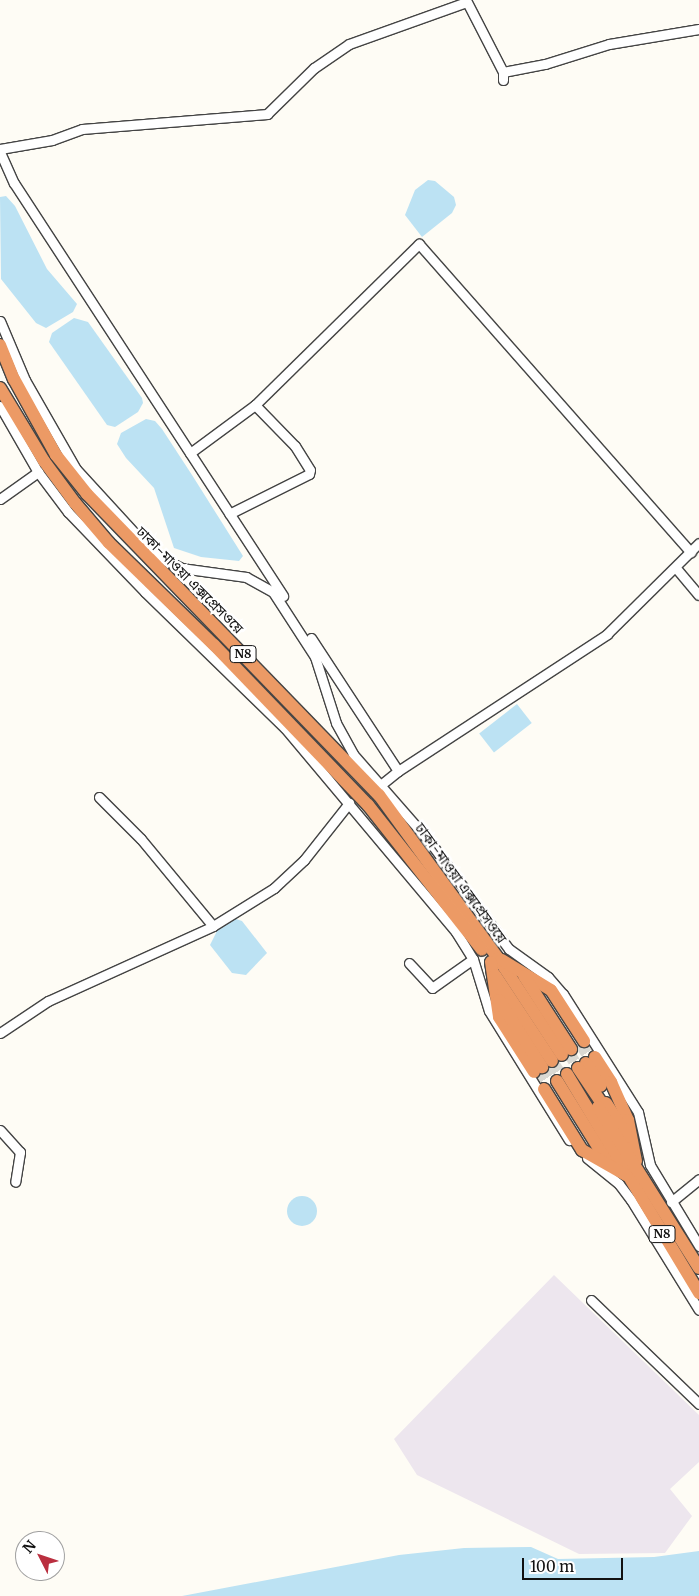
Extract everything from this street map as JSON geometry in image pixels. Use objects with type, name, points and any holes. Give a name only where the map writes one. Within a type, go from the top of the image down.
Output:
[{"type":"highway","name":"ঢাকা-মাওয়া এক্সপ্রেসওয়ে","points":[[0,345],[14,379],[56,455],[87,494],[379,795],[494,968],[559,1057]]},
{"type":"highway","name":"ঢাকা-মাওয়া এক্সপ্রেসওয়ে","points":[[0,388],[44,461],[75,504],[110,544],[214,644],[368,805],[494,968],[559,1057]]},
{"type":"highway","name":"ঢাকা-মাওয়া এক্সপ্রেসওয়ে","points":[[494,968],[516,969],[538,982],[559,1057]]},
{"type":"highway","name":"ঢাকা-মাওয়া এক্সপ্রেসওয়ে","points":[[494,968],[497,1000],[559,1057]]},
{"type":"highway","name":"ঢাকা-মাওয়া এক্সপ্রেসওয়ে","points":[[516,969],[559,1057]]},
{"type":"highway","name":"N8","points":[[570,1073],[611,1082],[628,1120],[638,1167]]},
{"type":"highway","name":"N8","points":[[570,1073],[633,1144]]},
{"type":"highway","name":"N8","points":[[570,1073],[633,1144]]},
{"type":"highway","name":"N8","points":[[570,1073],[609,1165],[699,1293]]},
{"type":"highway","name":"N8","points":[[570,1073],[609,1165]]},
{"type":"highway","name":"N8","points":[[570,1073],[609,1165]]},
{"type":"highway","name":"N8","points":[[570,1073],[638,1167],[699,1268]]},
{"type":"street","points":[[398,771],[228,514],[14,183],[0,150],[52,140],[82,129],[267,114],[314,68],[349,44],[466,1],[503,76],[609,44],[699,29]]},
{"type":"street","points":[[190,453],[255,406],[420,244],[691,552]]},
{"type":"street","points":[[0,321],[25,380],[76,469],[154,554],[181,568],[246,578],[273,592],[315,657],[345,741],[430,842],[505,945],[548,977],[562,994],[638,1112],[650,1165],[699,1246]]},
{"type":"street","points":[[0,406],[38,472],[91,538],[252,694],[349,803],[456,932],[473,959],[489,1011],[572,1145],[619,1184],[631,1200],[699,1310]]},
{"type":"street","points":[[228,514],[311,472],[295,446],[255,406]]},
{"type":"street","points":[[0,499],[38,472]]},
{"type":"street","points":[[381,786],[398,771],[607,634],[676,568],[699,543]]},
{"type":"street","points":[[676,568],[699,595]]},
{"type":"street","points":[[99,797],[141,839],[213,926]]},
{"type":"street","points":[[0,1033],[48,1001],[213,926],[274,888],[304,860],[349,803]]},
{"type":"street","points":[[409,963],[432,988],[473,959]]},
{"type":"street","points":[[0,1130],[20,1152],[15,1182]]},
{"type":"street","points":[[671,1202],[699,1179]]},
{"type":"street","points":[[591,1300],[699,1404]]},
{"type":"shaded area","points":[[554,1275],[699,1415],[699,1462],[670,1489],[692,1516],[665,1553],[579,1554],[417,1475],[394,1439]]},
{"type":"water","points":[[428,180],[435,181],[454,197],[456,205],[452,213],[422,237],[405,215],[415,190]]},
{"type":"water","points":[[6,196],[15,206],[47,269],[77,304],[73,312],[46,328],[36,323],[1,279],[0,197]]},
{"type":"water","points":[[74,318],[88,322],[142,398],[143,403],[138,412],[115,427],[107,425],[49,342],[52,333]]},
{"type":"water","points":[[146,419],[155,421],[162,429],[243,556],[239,561],[201,557],[174,548],[154,488],[126,458],[117,444],[121,433]]},
{"type":"water","points":[[517,704],[532,723],[494,752],[479,734]]},
{"type":"water","points":[[233,918],[242,921],[267,953],[246,975],[232,973],[210,945],[218,929]]},
{"type":"water","points":[[302,1196],[312,1201],[317,1211],[312,1221],[302,1226],[292,1221],[287,1211],[292,1201]]},
{"type":"water","points":[[531,1547],[558,1559],[654,1557],[699,1551],[699,1596],[182,1596],[399,1555],[464,1548]]},
{"type":"tunnel","points":[[580,1043],[591,1060]]},
{"type":"tunnel","points":[[568,1051],[578,1068]]},
{"type":"tunnel","points":[[552,1061],[562,1077]]},
{"type":"tunnel","points":[[542,1067],[553,1084]]},
{"type":"tunnel","points":[[534,1072],[544,1089]]}]
